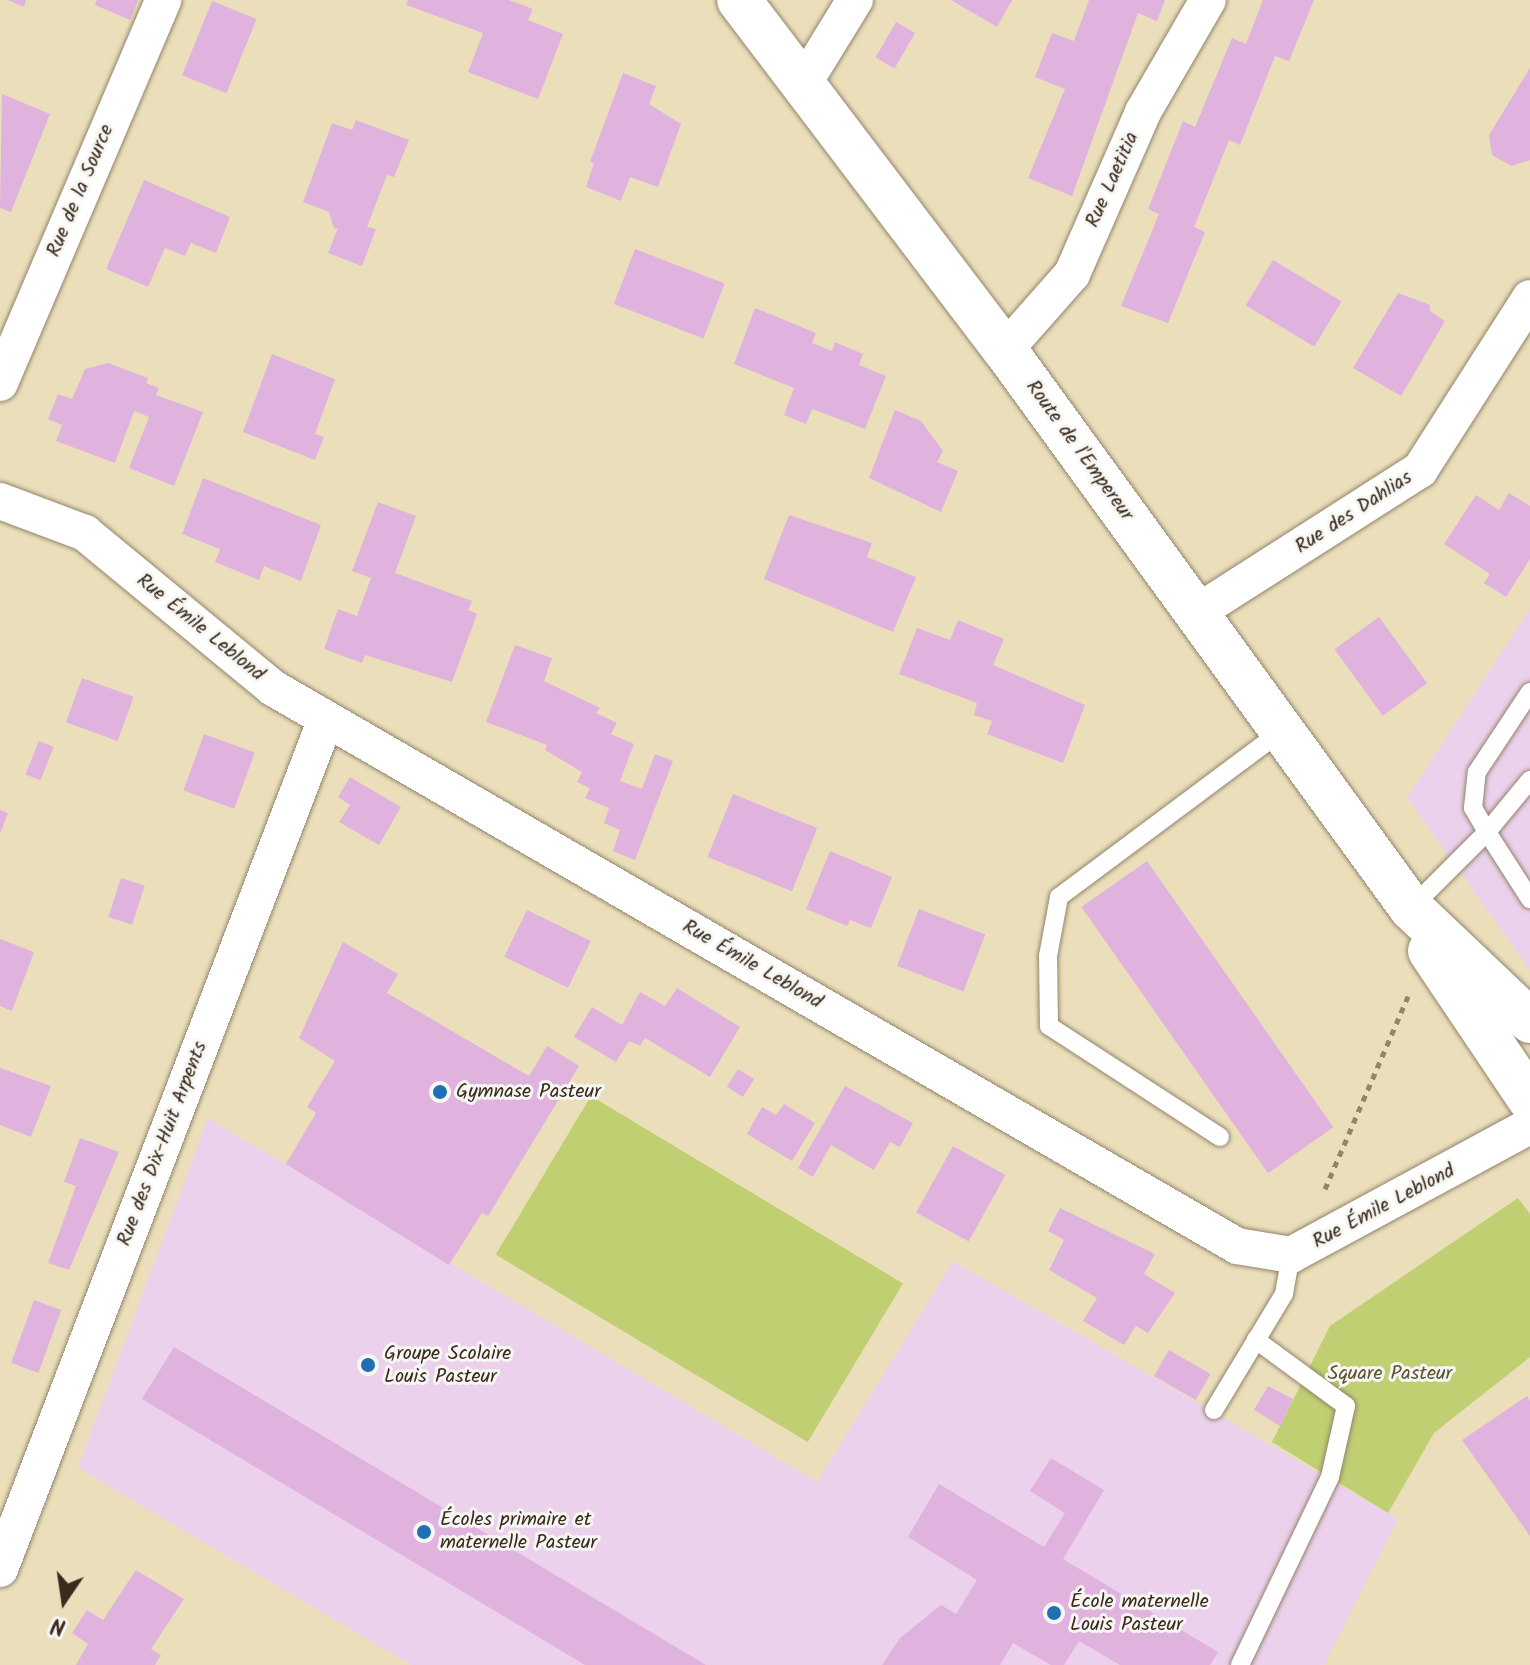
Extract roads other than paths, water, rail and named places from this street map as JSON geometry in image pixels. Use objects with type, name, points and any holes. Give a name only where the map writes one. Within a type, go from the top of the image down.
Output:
[{"type":"main road","name":"Route de l'Empereur","points":[[739,0],[1005,350],[1411,908],[1530,1021]]},
{"type":"main road","name":"Route de l'Empereur","points":[[1411,908],[1429,950],[1530,1100]]},
{"type":"street","name":"Rue de la Source","points":[[0,383],[163,0]]},
{"type":"street","points":[[802,86],[855,0]]},
{"type":"street","name":"Rue Laetitia","points":[[1005,350],[1072,274],[1143,112],[1208,0]]},
{"type":"street","name":"Rue des Dahlias","points":[[1196,613],[1347,521],[1420,470],[1530,298]]},
{"type":"street","name":"Rue Émile Leblond","points":[[0,501],[85,533],[273,688],[1237,1246],[1291,1255],[1333,1237],[1530,1126]]},
{"type":"street","name":"Rue des Dix-Huit Arpents","points":[[0,1569],[326,719]]},
{"type":"lane","points":[[1530,692],[1477,772],[1473,808],[1530,899]]},
{"type":"lane","points":[[1220,1137],[1049,1026],[1048,956],[1059,897],[1282,731]]},
{"type":"lane","points":[[1411,908],[1487,832],[1530,780]]},
{"type":"lane","points":[[1214,1410],[1284,1294],[1291,1255]]},
{"type":"lane","points":[[1240,1665],[1330,1477],[1346,1406],[1256,1340]]},
{"type":"place","name":"Gymnase Pasteur","points":[[440,1092]]},
{"type":"place","name":"Groupe Scolaire Louis Pasteur","points":[[368,1365]]},
{"type":"place","name":"Écoles primaire et maternelle Pasteur","points":[[424,1532]]},
{"type":"place","name":"École maternelle Louis Pasteur","points":[[1054,1613]]},
{"type":"park label","name":"Square Pasteur","points":[[1390,1374]]}]
